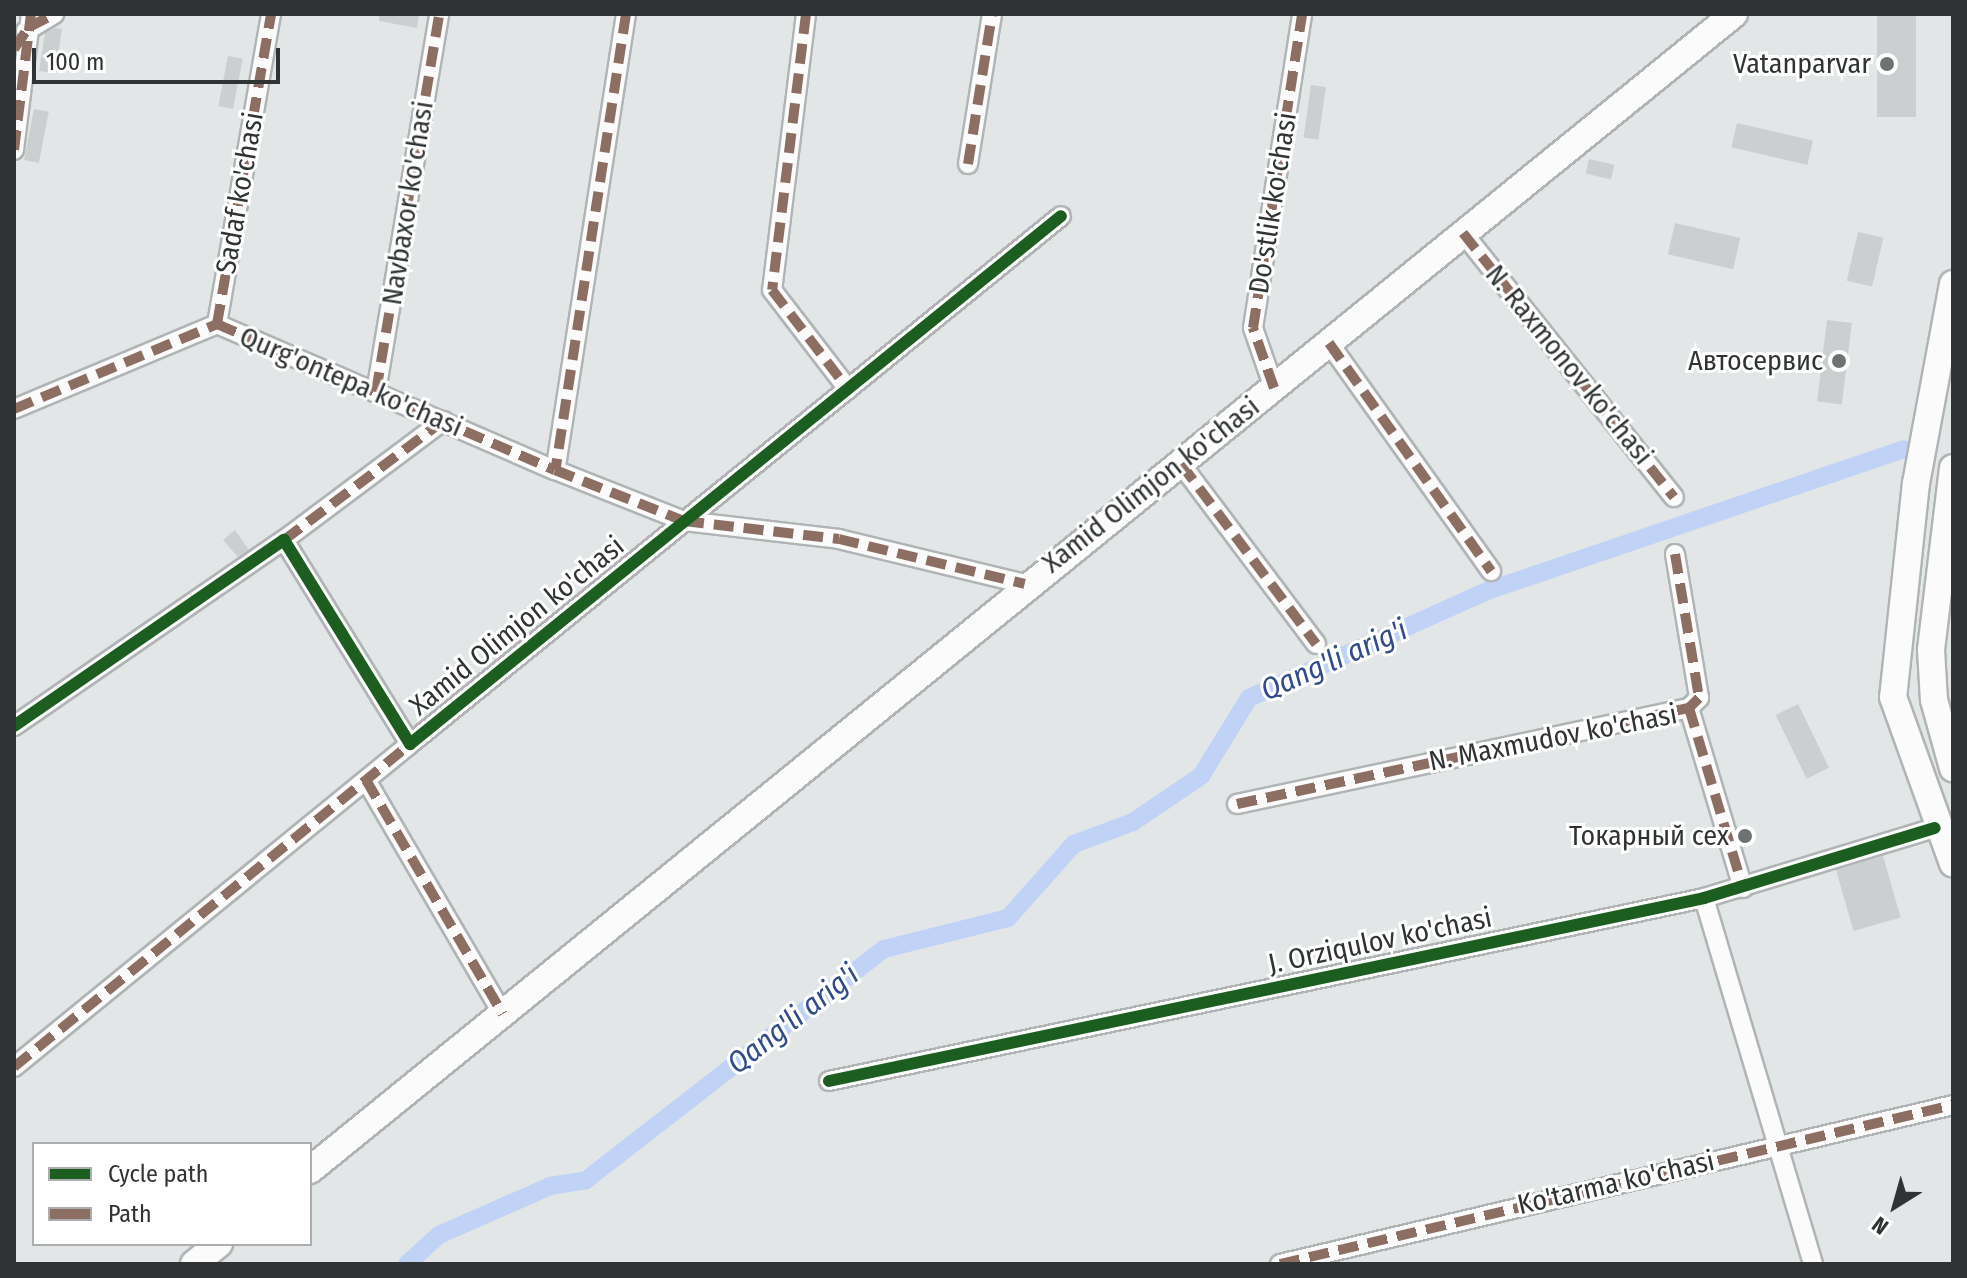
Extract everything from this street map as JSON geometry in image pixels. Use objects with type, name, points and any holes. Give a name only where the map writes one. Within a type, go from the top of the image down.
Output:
[{"type":"main road","name":"Xamid Olimjon ko'chasi","points":[[312,1168],[1025,584],[1181,464],[1734,14]]},
{"type":"main road","points":[[1953,284],[1916,483],[1893,697],[1935,828],[1953,864]]},
{"type":"main road","points":[[1953,468],[1931,650],[1934,700],[1953,768]]},
{"type":"main road","points":[[194,1264],[216,1246]]},
{"type":"street","points":[[14,49],[30,20],[54,14]]},
{"type":"street","name":"Sadaf ko'chasi","points":[[217,324],[271,14]]},
{"type":"street","name":"Navbaxor ko'chasi","points":[[376,392],[439,14]]},
{"type":"street","points":[[555,470],[626,14]]},
{"type":"street","points":[[806,14],[772,290],[848,389]]},
{"type":"street","points":[[968,164],[992,14]]},
{"type":"street","name":"Do'stlik ko'chasi","points":[[1274,388],[1253,328],[1302,14]]},
{"type":"street","points":[[14,150],[30,20]]},
{"type":"street","name":"Xamid Olimjon ko'chasi","points":[[14,1067],[1061,216]]},
{"type":"street","name":"N. Raxmonov ko'chasi","points":[[1463,233],[1674,497]]},
{"type":"street","name":"Qurg'ontepa ko'chasi","points":[[14,409],[217,324],[555,470],[684,521],[839,539],[1025,584]]},
{"type":"street","points":[[1329,343],[1491,571]]},
{"type":"street","points":[[14,726],[284,540],[443,421]]},
{"type":"street","points":[[1181,464],[1316,644]]},
{"type":"street","name":"Xamid Olimjon ko'chasi","points":[[284,540],[410,744]]},
{"type":"street","points":[[1675,554],[1699,698],[1689,708]]},
{"type":"street","name":"N. Maxmudov ko'chasi","points":[[1237,804],[1689,708],[1743,888]]},
{"type":"street","points":[[366,780],[503,1014]]},
{"type":"street","name":"J. Orziqulov ko'chasi","points":[[829,1081],[1704,898],[1935,828]]},
{"type":"street","points":[[1704,898],[1782,1144],[1813,1264]]},
{"type":"street","name":"Ko'tarma ko'chasi","points":[[1280,1264],[1953,1105]]},
{"type":"building","points":[[379,14],[419,14],[417,28],[379,21]]},
{"type":"building","name":"Vatanparvar","points":[[1877,14],[1916,14],[1916,117],[1877,117]]},
{"type":"building","points":[[55,28],[62,29],[55,73],[39,71],[45,33]]},
{"type":"building","points":[[228,56],[243,59],[233,109],[218,106]]},
{"type":"building","points":[[1311,85],[1326,87],[1318,140],[1304,137]]},
{"type":"building","points":[[34,109],[49,112],[39,163],[24,160]]},
{"type":"building","points":[[1737,123],[1813,141],[1807,165],[1731,147]]},
{"type":"building","points":[[1589,159],[1614,165],[1611,179],[1586,174]]},
{"type":"building","points":[[1675,223],[1740,238],[1733,269],[1668,254]]},
{"type":"building","points":[[1858,232],[1883,238],[1872,287],[1847,281]]},
{"type":"building","points":[[1827,320],[1852,323],[1842,404],[1817,401]]},
{"type":"building","points":[[235,530],[249,550],[238,557],[223,540]]},
{"type":"building","points":[[1798,704],[1829,768],[1807,779],[1776,715]]},
{"type":"building","points":[[1883,856],[1901,918],[1854,931],[1836,870]]},
{"type":"waterway","name":"Qang'li arig'i","points":[[407,1264],[439,1235],[550,1186],[586,1180],[884,949],[1008,918],[1074,844],[1133,822],[1201,776],[1249,698],[1487,591],[1903,449]]},
{"type":"marked path","points":[[14,150],[31,14]]},
{"type":"marked path","points":[[14,49],[29,27],[54,14]]},
{"type":"marked path","points":[[217,324],[271,14]]},
{"type":"marked path","points":[[376,392],[439,14]]},
{"type":"marked path","points":[[626,14],[555,470],[684,521],[839,539],[1025,584]]},
{"type":"marked path","points":[[806,14],[772,290],[848,389]]},
{"type":"marked path","points":[[968,164],[992,14]]},
{"type":"marked path","points":[[1274,388],[1253,328],[1302,14]]},
{"type":"marked path","points":[[1463,233],[1674,497]]},
{"type":"marked path","points":[[14,409],[217,324],[555,470]]},
{"type":"marked path","points":[[1329,343],[1491,571]]},
{"type":"marked path","points":[[284,540],[443,421]]},
{"type":"marked path","points":[[1181,464],[1316,644]]},
{"type":"marked path","points":[[1675,554],[1699,698],[1689,708]]},
{"type":"marked path","points":[[1237,804],[1689,708],[1743,888]]},
{"type":"marked path","points":[[14,1067],[410,744]]},
{"type":"marked path","points":[[366,780],[503,1014]]},
{"type":"marked path","points":[[1280,1264],[1953,1105]]},
{"type":"cycle path","points":[[14,726],[284,540],[410,744],[1061,216]]},
{"type":"cycle path","points":[[829,1081],[1704,898],[1935,828]]},
{"type":"place","name":"Vatanparvar","points":[[1887,64]]},
{"type":"place","name":"Автосервис","points":[[1839,361]]},
{"type":"place","name":"Токарный сех","points":[[1745,836]]}]
